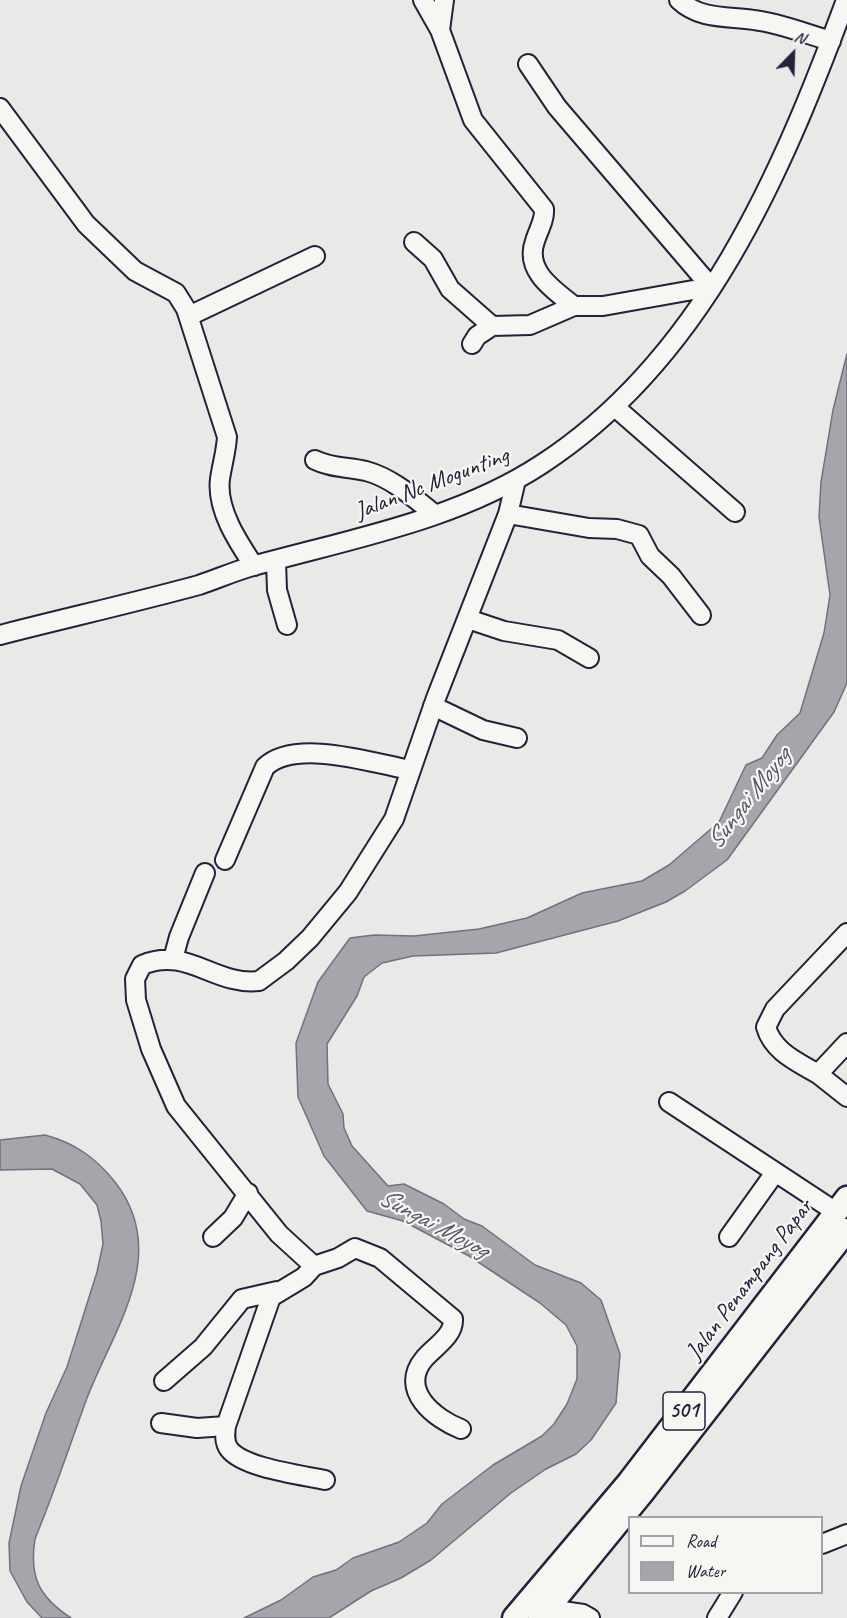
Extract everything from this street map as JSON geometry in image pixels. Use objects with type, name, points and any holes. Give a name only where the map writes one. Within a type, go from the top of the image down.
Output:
[{"type":"main road","name":"Jalan Penampang Papar","points":[[544,1613],[843,1214]]},
{"type":"main road","name":"Jalan Penampang Papar","points":[[514,1618],[629,1482],[843,1214]]},
{"type":"street","points":[[423,0],[440,30],[473,120],[544,209],[533,247],[532,262],[542,279],[574,306]]},
{"type":"street","points":[[440,30],[444,0]]},
{"type":"street","points":[[679,0],[687,8],[718,18],[755,20],[831,41]]},
{"type":"street","name":"Jalan Nc Mogunting","points":[[0,634],[201,584],[254,566],[276,562],[434,514],[516,480],[572,442],[615,407],[670,348],[709,291],[746,231],[774,176],[831,41],[845,0]]},
{"type":"street","points":[[528,64],[557,107],[709,291]]},
{"type":"street","points":[[0,108],[86,224],[135,271],[176,293],[189,315],[227,437],[226,454],[220,479],[220,495],[236,539],[254,566]]},
{"type":"street","points":[[414,242],[433,259],[450,289],[492,326]]},
{"type":"street","points":[[189,315],[315,256]]},
{"type":"street","points":[[472,345],[477,336],[492,326],[530,325],[574,306],[603,306],[693,290],[709,291]]},
{"type":"street","points":[[615,407],[735,512]]},
{"type":"street","points":[[315,460],[325,465],[378,474],[403,488],[434,514]]},
{"type":"street","points":[[314,1266],[279,1234],[248,1193],[199,1138],[176,1106],[141,1016],[135,989],[137,970],[150,962],[173,958],[228,978],[250,982],[259,981],[286,961],[310,938],[348,892],[394,819],[433,706],[508,514],[516,480]]},
{"type":"street","points":[[508,514],[589,528],[617,529],[639,535],[650,556],[671,576],[701,615]]},
{"type":"street","points":[[276,562],[278,590],[287,625]]},
{"type":"street","points":[[468,619],[504,631],[558,639],[590,658]]},
{"type":"street","points":[[433,706],[483,730],[517,738]]},
{"type":"street","points":[[225,860],[265,767],[273,759],[293,754],[328,755],[410,770]]},
{"type":"street","points":[[173,958],[179,937],[206,873]]},
{"type":"street","points":[[847,933],[775,1009],[766,1028],[770,1040],[781,1051],[818,1074],[847,1096]]},
{"type":"street","points":[[818,1074],[847,1043]]},
{"type":"street","points":[[669,1102],[774,1174],[843,1214]]},
{"type":"street","points":[[729,1237],[774,1174]]},
{"type":"street","points":[[213,1237],[233,1218],[248,1193]]},
{"type":"street","points":[[164,1381],[203,1347],[242,1299],[277,1291],[304,1277],[314,1266],[338,1258],[355,1248],[362,1249],[380,1258],[453,1319],[451,1331],[423,1360],[416,1380],[420,1400],[430,1411],[461,1429]]},
{"type":"street","points":[[277,1291],[267,1306],[226,1426],[227,1445],[237,1456],[276,1470],[325,1480]]},
{"type":"street","points":[[161,1423],[197,1428],[226,1426]]},
{"type":"street","points":[[823,1544],[847,1534]]},
{"type":"street","points":[[717,1618],[732,1594]]},
{"type":"street","points":[[544,1613],[583,1614],[590,1618]]},
{"type":"water","name":"Sungai Moyog","points":[[847,354],[847,683],[834,712],[727,860],[666,902],[618,921],[496,953],[413,956],[382,963],[364,977],[357,996],[327,1044],[328,1084],[343,1114],[344,1128],[352,1146],[388,1186],[404,1184],[444,1204],[464,1219],[482,1226],[535,1265],[581,1283],[601,1300],[620,1354],[616,1403],[591,1440],[576,1454],[546,1469],[511,1493],[431,1560],[401,1578],[371,1591],[329,1618],[244,1618],[281,1600],[313,1577],[336,1570],[353,1558],[399,1542],[427,1523],[442,1504],[493,1465],[542,1436],[554,1424],[567,1404],[577,1379],[577,1346],[566,1325],[540,1303],[469,1256],[403,1221],[367,1211],[324,1156],[298,1097],[296,1043],[318,982],[350,938],[374,935],[414,936],[479,929],[527,918],[582,893],[642,881],[669,865],[719,822],[746,765],[762,758],[777,735],[800,713],[824,633],[830,595],[819,517],[821,482],[833,410]]},
{"type":"water","points":[[45,1135],[66,1142],[84,1152],[108,1173],[131,1209],[138,1236],[138,1264],[132,1291],[87,1398],[35,1539],[34,1564],[39,1585],[51,1602],[71,1618],[42,1618],[27,1602],[10,1571],[9,1543],[21,1486],[46,1413],[67,1367],[97,1272],[103,1244],[97,1205],[80,1184],[52,1169],[0,1170],[0,1140]]}]
